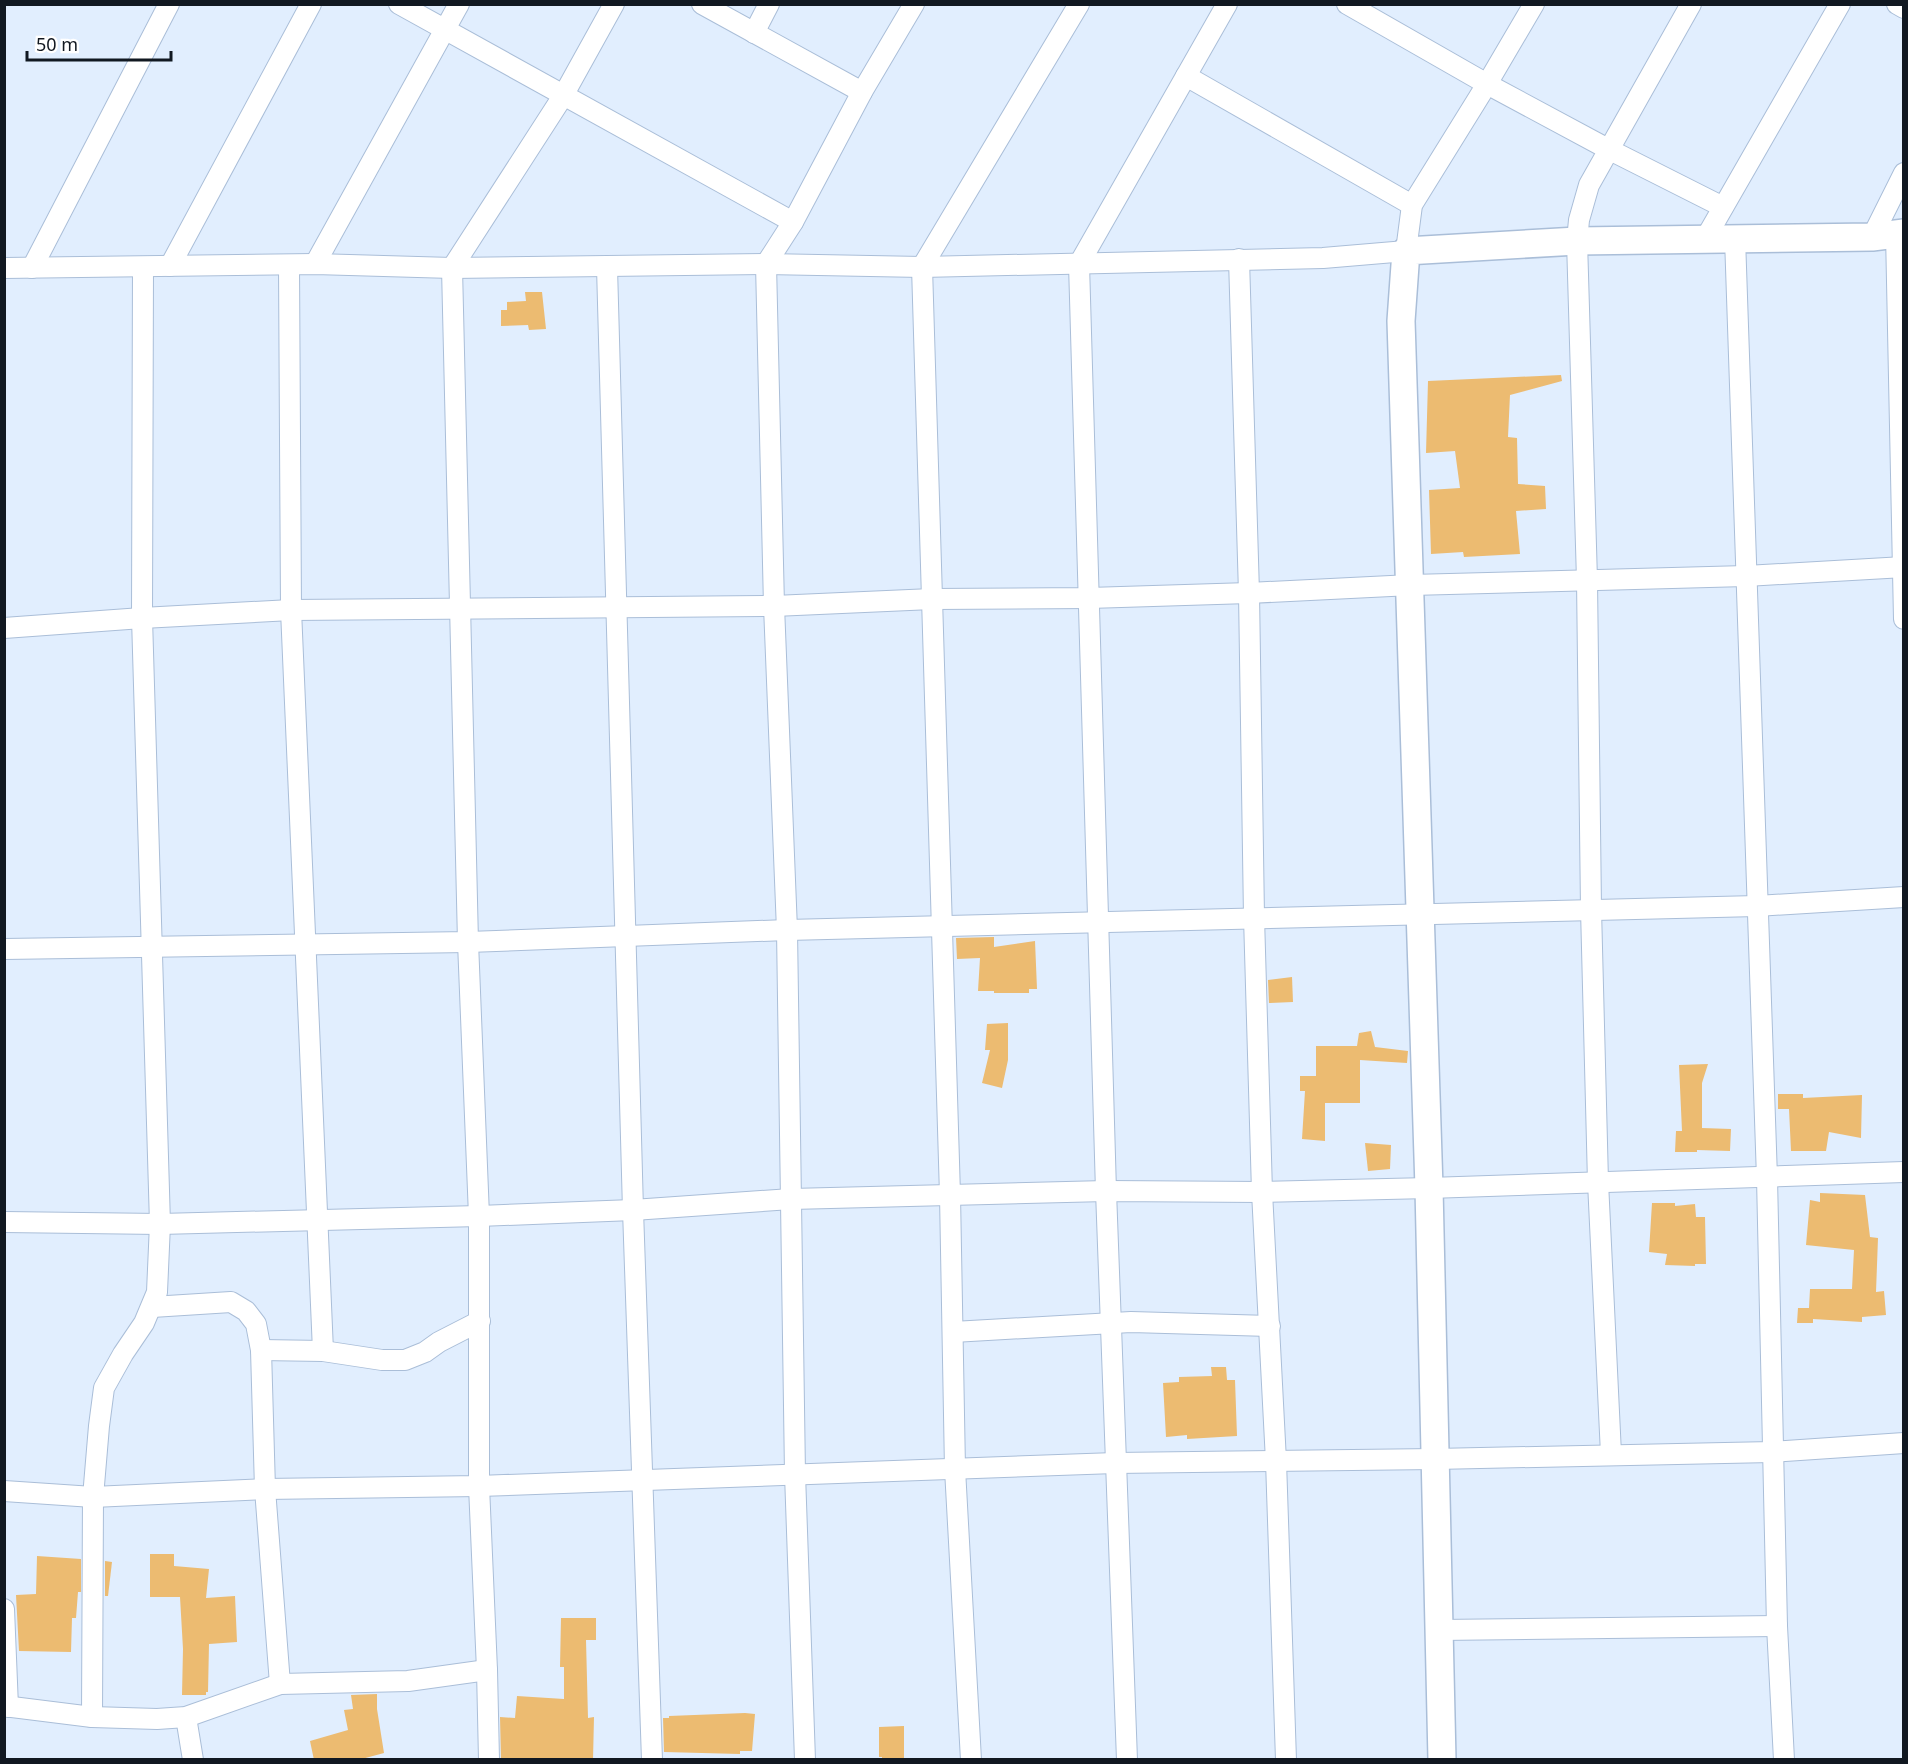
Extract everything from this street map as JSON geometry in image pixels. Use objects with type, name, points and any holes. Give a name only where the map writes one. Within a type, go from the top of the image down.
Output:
[{"type":"street","points":[[32,268],[169,4]]},
{"type":"street","points":[[170,266],[311,4]]},
{"type":"street","points":[[399,4],[793,222]]},
{"type":"street","points":[[315,264],[459,4]]},
{"type":"street","points":[[489,1760],[488,1670],[479,1486],[479,1216],[468,942],[452,268],[563,96],[614,4]]},
{"type":"street","points":[[702,4],[862,92]]},
{"type":"street","points":[[754,33],[769,4]]},
{"type":"street","points":[[805,1760],[795,1474],[788,930],[774,606],[766,264],[793,222],[862,92],[914,4]]},
{"type":"street","points":[[1127,1760],[1110,1323],[1079,264],[1227,4]]},
{"type":"street","points":[[1442,1760],[1429,1188],[1401,321],[1412,205],[1534,4]]},
{"type":"street","points":[[1611,1454],[1599,1182],[1591,909],[1587,580],[1577,242],[1582,202],[1608,149],[1691,4]]},
{"type":"street","points":[[1705,239],[1840,4]]},
{"type":"street","points":[[1897,4],[1904,8]]},
{"type":"street","points":[[971,1760],[955,1469],[950,1195],[922,267],[1071,7]]},
{"type":"street","points":[[1360,8],[1487,84],[1723,207]]},
{"type":"street","points":[[1186,76],[1412,205]]},
{"type":"street","points":[[1904,173],[1890,234],[1904,619]]},
{"type":"street","points":[[4,268],[315,264],[452,268],[766,264],[922,267],[1323,258],[1577,242],[1890,234]]},
{"type":"street","points":[[1736,238],[1767,1178],[1777,1626],[1784,1760]]},
{"type":"street","points":[[1239,259],[1262,1192],[1276,1461],[1286,1760]]},
{"type":"street","points":[[289,265],[291,610],[323,1351]]},
{"type":"street","points":[[92,1716],[93,1497],[104,1388],[152,1307],[157,1292],[160,1224],[142,618],[143,267]]},
{"type":"street","points":[[607,267],[633,1210],[652,1760]]},
{"type":"street","points":[[4,628],[291,610],[774,606],[932,599],[1089,598],[1411,585],[1746,576],[1903,567]]},
{"type":"street","points":[[4,949],[468,942],[788,930],[1757,906],[1904,897]]},
{"type":"street","points":[[4,1222],[160,1224],[479,1216],[633,1210],[790,1199],[1106,1191],[1262,1192],[1429,1188],[1904,1172]]},
{"type":"street","points":[[152,1307],[225,1301],[237,1304],[256,1324],[261,1350],[265,1489],[280,1684]]},
{"type":"street","points":[[261,1350],[323,1351],[382,1360],[405,1360],[425,1352],[480,1322]]},
{"type":"street","points":[[953,1332],[1110,1323],[1270,1326]]},
{"type":"street","points":[[4,1491],[93,1497],[265,1489],[479,1486],[1115,1463],[1772,1452],[1904,1443]]},
{"type":"street","points":[[4,1609],[6,1707],[92,1716],[157,1719],[186,1716],[280,1684],[408,1681],[488,1670]]},
{"type":"street","points":[[1439,1630],[1777,1626]]},
{"type":"street","points":[[186,1716],[193,1760]]},
{"type":"building","points":[[525,292],[542,292],[546,329],[529,330],[528,325],[501,326],[501,310],[507,310],[507,302],[526,301]]},
{"type":"building","points":[[1561,375],[1562,381],[1510,395],[1508,437],[1517,438],[1518,484],[1545,486],[1546,509],[1516,511],[1520,554],[1464,557],[1463,552],[1431,554],[1429,490],[1460,488],[1455,451],[1426,453],[1428,381]]},
{"type":"building","points":[[994,937],[994,947],[1035,941],[1037,989],[1029,989],[1029,993],[978,991],[980,958],[957,959],[956,938]]},
{"type":"building","points":[[1292,977],[1293,1002],[1269,1003],[1268,980]]},
{"type":"building","points":[[1008,1023],[1008,1060],[1002,1088],[982,1083],[990,1050],[985,1050],[987,1024]]},
{"type":"building","points":[[1371,1031],[1375,1047],[1408,1051],[1407,1063],[1360,1060],[1360,1103],[1325,1103],[1325,1141],[1302,1139],[1305,1091],[1300,1091],[1300,1076],[1316,1076],[1316,1046],[1357,1046],[1359,1033]]},
{"type":"building","points":[[1708,1064],[1702,1083],[1702,1128],[1731,1129],[1730,1151],[1675,1152],[1676,1131],[1682,1131],[1679,1065]]},
{"type":"building","points":[[1778,1094],[1803,1094],[1803,1098],[1862,1095],[1861,1138],[1829,1132],[1826,1151],[1791,1151],[1789,1109],[1778,1109]]},
{"type":"building","points":[[1365,1143],[1391,1145],[1390,1169],[1368,1171]]},
{"type":"building","points":[[1820,1193],[1865,1195],[1870,1237],[1878,1238],[1876,1292],[1884,1291],[1886,1315],[1862,1317],[1862,1322],[1813,1319],[1813,1323],[1797,1323],[1798,1308],[1809,1308],[1810,1289],[1852,1289],[1854,1250],[1806,1245],[1810,1200],[1820,1202]]},
{"type":"building","points":[[1652,1203],[1675,1203],[1675,1206],[1695,1204],[1696,1217],[1705,1217],[1706,1264],[1665,1265],[1667,1254],[1649,1252]]},
{"type":"building","points":[[1211,1367],[1226,1367],[1227,1380],[1235,1380],[1237,1436],[1187,1439],[1187,1435],[1166,1437],[1163,1383],[1179,1382],[1179,1377],[1212,1376]]},
{"type":"building","points":[[150,1554],[174,1554],[174,1566],[209,1569],[206,1598],[235,1596],[237,1642],[209,1644],[208,1692],[206,1695],[182,1695],[183,1649],[180,1597],[150,1597]]},
{"type":"building","points":[[37,1556],[81,1559],[81,1592],[78,1592],[76,1618],[72,1618],[71,1652],[19,1651],[16,1595],[36,1594]]},
{"type":"building","points":[[105,1561],[112,1562],[108,1596],[105,1596]]},
{"type":"building","points":[[561,1618],[596,1618],[596,1640],[586,1640],[588,1718],[594,1717],[593,1760],[501,1760],[500,1717],[515,1718],[517,1696],[564,1699],[564,1667],[560,1667]]},
{"type":"building","points":[[377,1694],[384,1753],[358,1760],[314,1760],[310,1741],[348,1730],[344,1710],[353,1709],[351,1695]]},
{"type":"building","points":[[755,1714],[752,1751],[740,1751],[740,1754],[664,1752],[663,1718]]},
{"type":"building","points":[[904,1726],[904,1760],[882,1760],[882,1757],[879,1757],[879,1727]]}]
